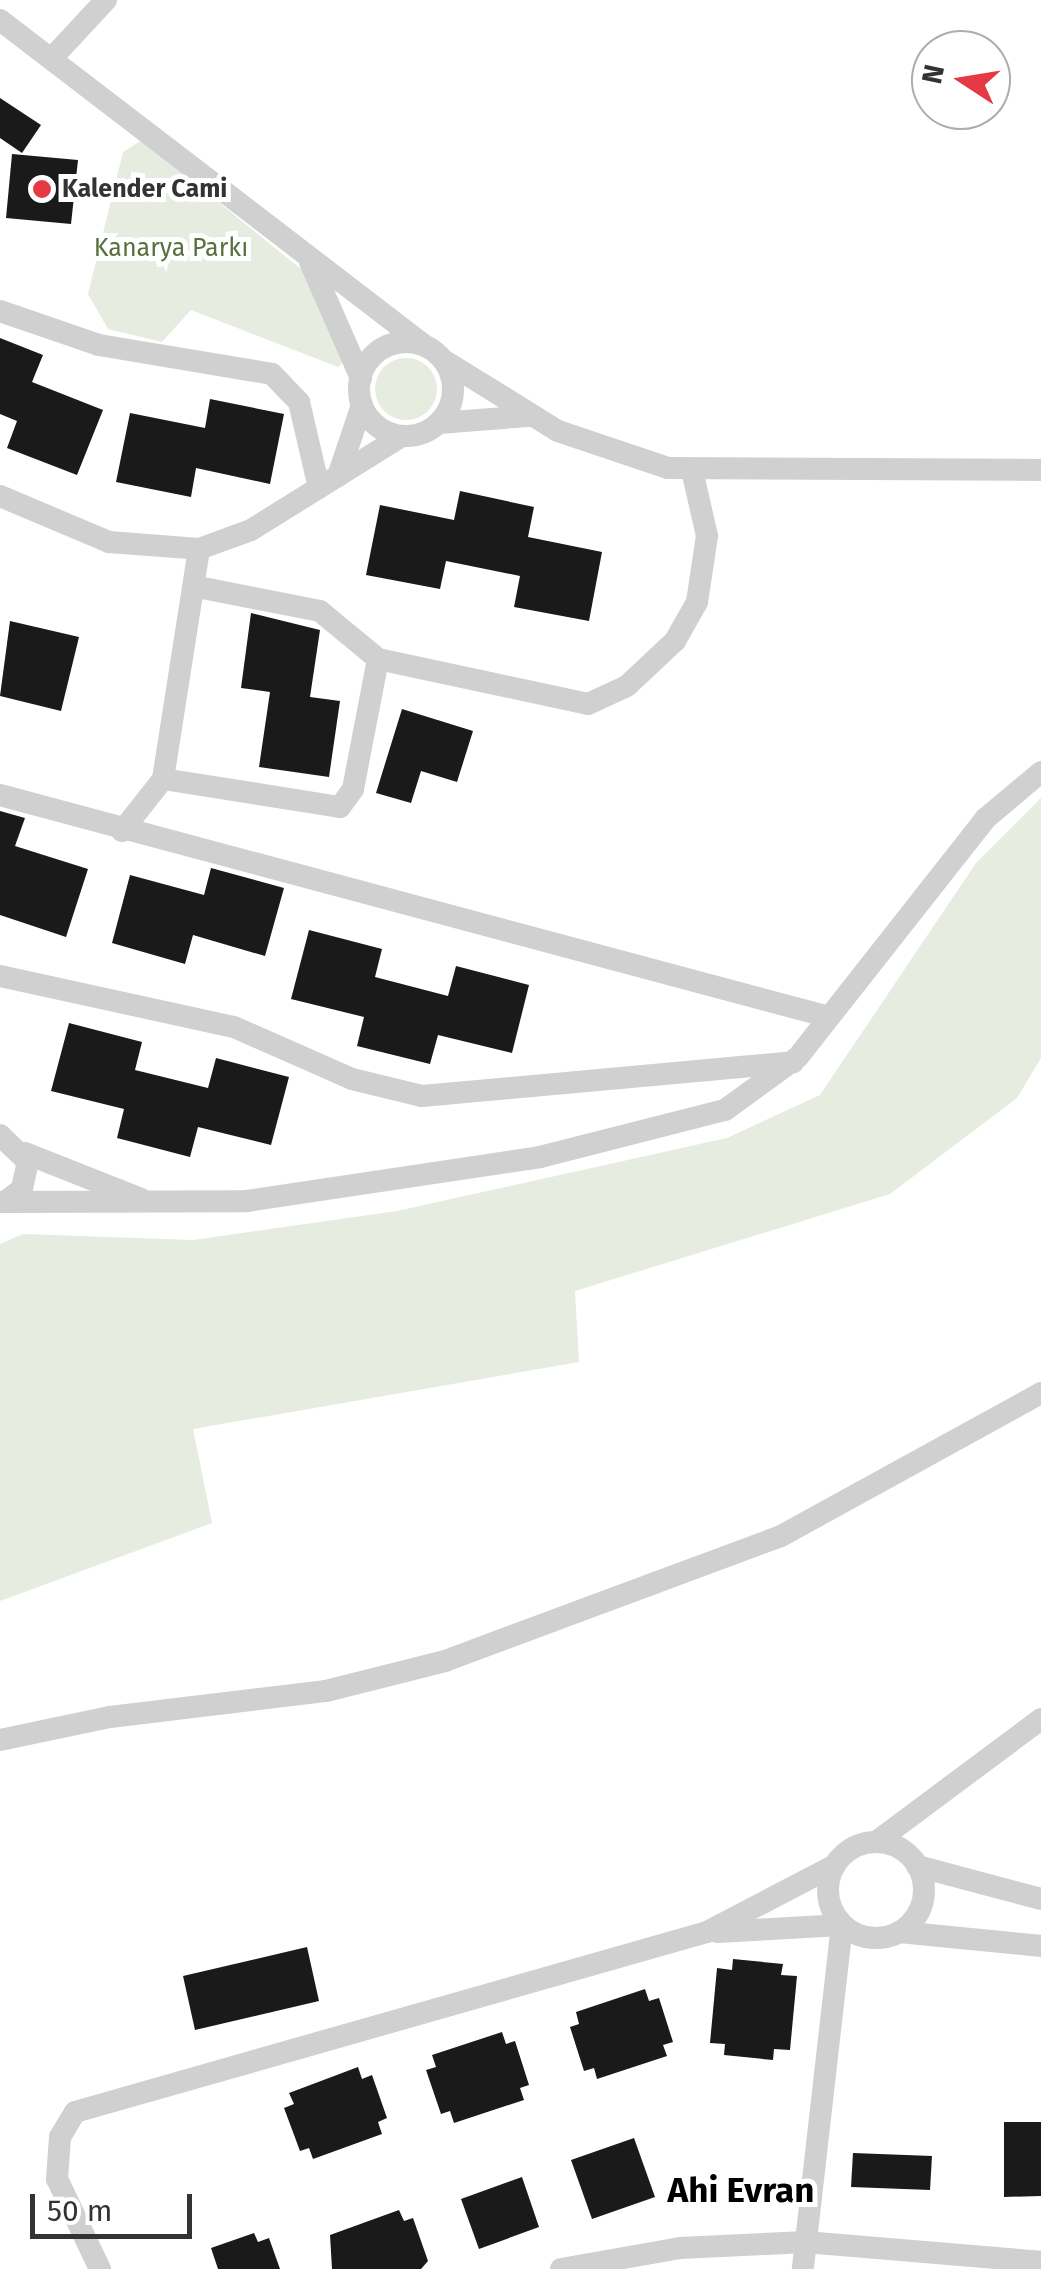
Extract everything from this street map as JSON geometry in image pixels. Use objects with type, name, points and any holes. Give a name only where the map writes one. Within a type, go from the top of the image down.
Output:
[{"type":"street","points":[[52,56],[106,0]]},
{"type":"street","points":[[0,50],[6,24],[445,361],[528,416],[630,459],[692,470],[1041,470]]},
{"type":"street","points":[[305,252],[360,378],[362,405],[328,482]]},
{"type":"street","points":[[0,311],[99,345],[222,361],[281,379],[299,402],[328,482]]},
{"type":"street","points":[[360,378],[385,347],[424,345]]},
{"type":"street","points":[[439,423],[452,400],[445,361]]},
{"type":"street","points":[[362,405],[378,426],[402,436]]},
{"type":"street","points":[[0,496],[109,542],[199,549],[328,482],[402,436],[439,423],[528,416]]},
{"type":"street","points":[[193,586],[320,612],[378,659],[588,704],[627,686],[676,641],[703,580],[707,536],[692,470]]},
{"type":"street","points":[[122,831],[163,778],[199,549]]},
{"type":"street","points":[[163,778],[320,811],[340,807],[353,789],[378,659]]},
{"type":"street","points":[[3,1201],[158,1205],[395,1181],[610,1142],[725,1110],[793,1062],[985,819],[1041,772]]},
{"type":"street","points":[[0,795],[122,831],[829,1017]]},
{"type":"street","points":[[0,976],[234,1027],[352,1078],[422,1096],[793,1062]]},
{"type":"street","points":[[0,1136],[25,1153],[158,1205]]},
{"type":"street","points":[[3,1201],[26,1181],[25,1153]]},
{"type":"street","points":[[0,1740],[110,1716],[326,1691],[446,1661],[781,1536],[1041,1393]]},
{"type":"street","points":[[100,2269],[57,2179],[60,2136],[74,2112],[707,1932],[876,1842],[1041,1719]]},
{"type":"street","points":[[876,1842],[917,1866],[1041,1899]]},
{"type":"street","points":[[803,2269],[842,1925],[828,1897],[835,1865]]},
{"type":"street","points":[[900,1932],[924,1895],[917,1866]]},
{"type":"street","points":[[707,1932],[842,1925],[870,1938],[900,1932],[1041,1946]]},
{"type":"street","points":[[560,2269],[730,2257],[805,2242],[1041,2262]]},
{"type":"green space","name":"Kanarya Parkı","points":[[142,140],[323,287],[355,352],[338,367],[191,310],[162,342],[108,329],[88,294],[123,152]]},
{"type":"green space","points":[[406,358],[428,367],[437,389],[428,411],[406,420],[384,411],[375,389],[384,367]]},
{"type":"green space","points":[[1041,798],[1041,1058],[1017,1098],[890,1194],[575,1291],[579,1362],[193,1429],[212,1523],[0,1601],[0,1244],[23,1234],[193,1240],[397,1211],[727,1138],[820,1095],[976,863]]},
{"type":"building","points":[[0,98],[41,125],[22,153],[0,138]]},
{"type":"building","name":"Kalender Cami","points":[[12,154],[78,160],[71,224],[6,218]]},
{"type":"building","points":[[0,338],[43,355],[32,382],[103,410],[77,475],[7,448],[17,421],[0,414]]},
{"type":"building","points":[[210,399],[284,414],[270,484],[196,468],[191,497],[116,482],[130,413],[205,428]]},
{"type":"building","points":[[460,491],[534,507],[528,537],[602,552],[589,621],[514,607],[520,576],[446,561],[440,589],[366,575],[380,505],[454,520]]},
{"type":"building","points":[[251,613],[320,630],[310,697],[340,701],[329,777],[259,767],[270,692],[241,688]]},
{"type":"building","points":[[10,621],[79,637],[61,711],[0,696]]},
{"type":"building","points":[[402,709],[473,731],[457,782],[421,771],[411,803],[376,793]]},
{"type":"building","points":[[0,811],[25,818],[15,846],[88,869],[66,937],[0,915]]},
{"type":"building","points":[[211,868],[284,888],[265,956],[193,935],[185,964],[112,943],[130,875],[204,895]]},
{"type":"building","points":[[309,930],[382,949],[375,977],[448,996],[456,966],[529,985],[512,1053],[438,1035],[430,1064],[357,1046],[364,1017],[291,999]]},
{"type":"building","points":[[69,1023],[142,1042],[135,1070],[208,1088],[216,1058],[289,1077],[271,1145],[198,1127],[190,1157],[117,1138],[124,1109],[51,1091]]},
{"type":"building","points":[[307,1947],[319,2001],[195,2030],[183,1976]]},
{"type":"building","points":[[733,1959],[783,1964],[781,1975],[797,1976],[790,2050],[774,2049],[773,2060],[724,2055],[725,2044],[710,2043],[717,1968],[732,1970]]},
{"type":"building","points":[[645,1989],[649,2001],[659,1998],[673,2042],[663,2045],[667,2056],[597,2079],[594,2068],[584,2071],[570,2027],[579,2024],[576,2012]]},
{"type":"building","points":[[502,2032],[506,2044],[515,2041],[529,2085],[520,2088],[524,2100],[454,2123],[450,2111],[441,2114],[426,2070],[436,2067],[432,2055]]},
{"type":"building","points":[[358,2067],[362,2079],[372,2075],[387,2118],[378,2122],[382,2134],[313,2159],[309,2148],[300,2151],[284,2108],[294,2104],[289,2093]]},
{"type":"building","points":[[1004,2122],[1041,2122],[1041,2196],[1004,2197]]},
{"type":"building","points":[[634,2138],[655,2197],[592,2219],[571,2160]]},
{"type":"building","points":[[853,2153],[932,2156],[930,2190],[851,2187]]},
{"type":"building","points":[[522,2177],[539,2227],[479,2249],[461,2199]]},
{"type":"building","points":[[399,2210],[404,2221],[413,2218],[428,2261],[421,2269],[332,2269],[330,2235]]},
{"type":"building","points":[[254,2233],[258,2242],[269,2238],[280,2269],[218,2269],[211,2248]]},
{"type":"place","name":"Kalender Cami","points":[[42,189]]},
{"type":"district","name":"Ahi Evran","points":[[741,2190]]}]
